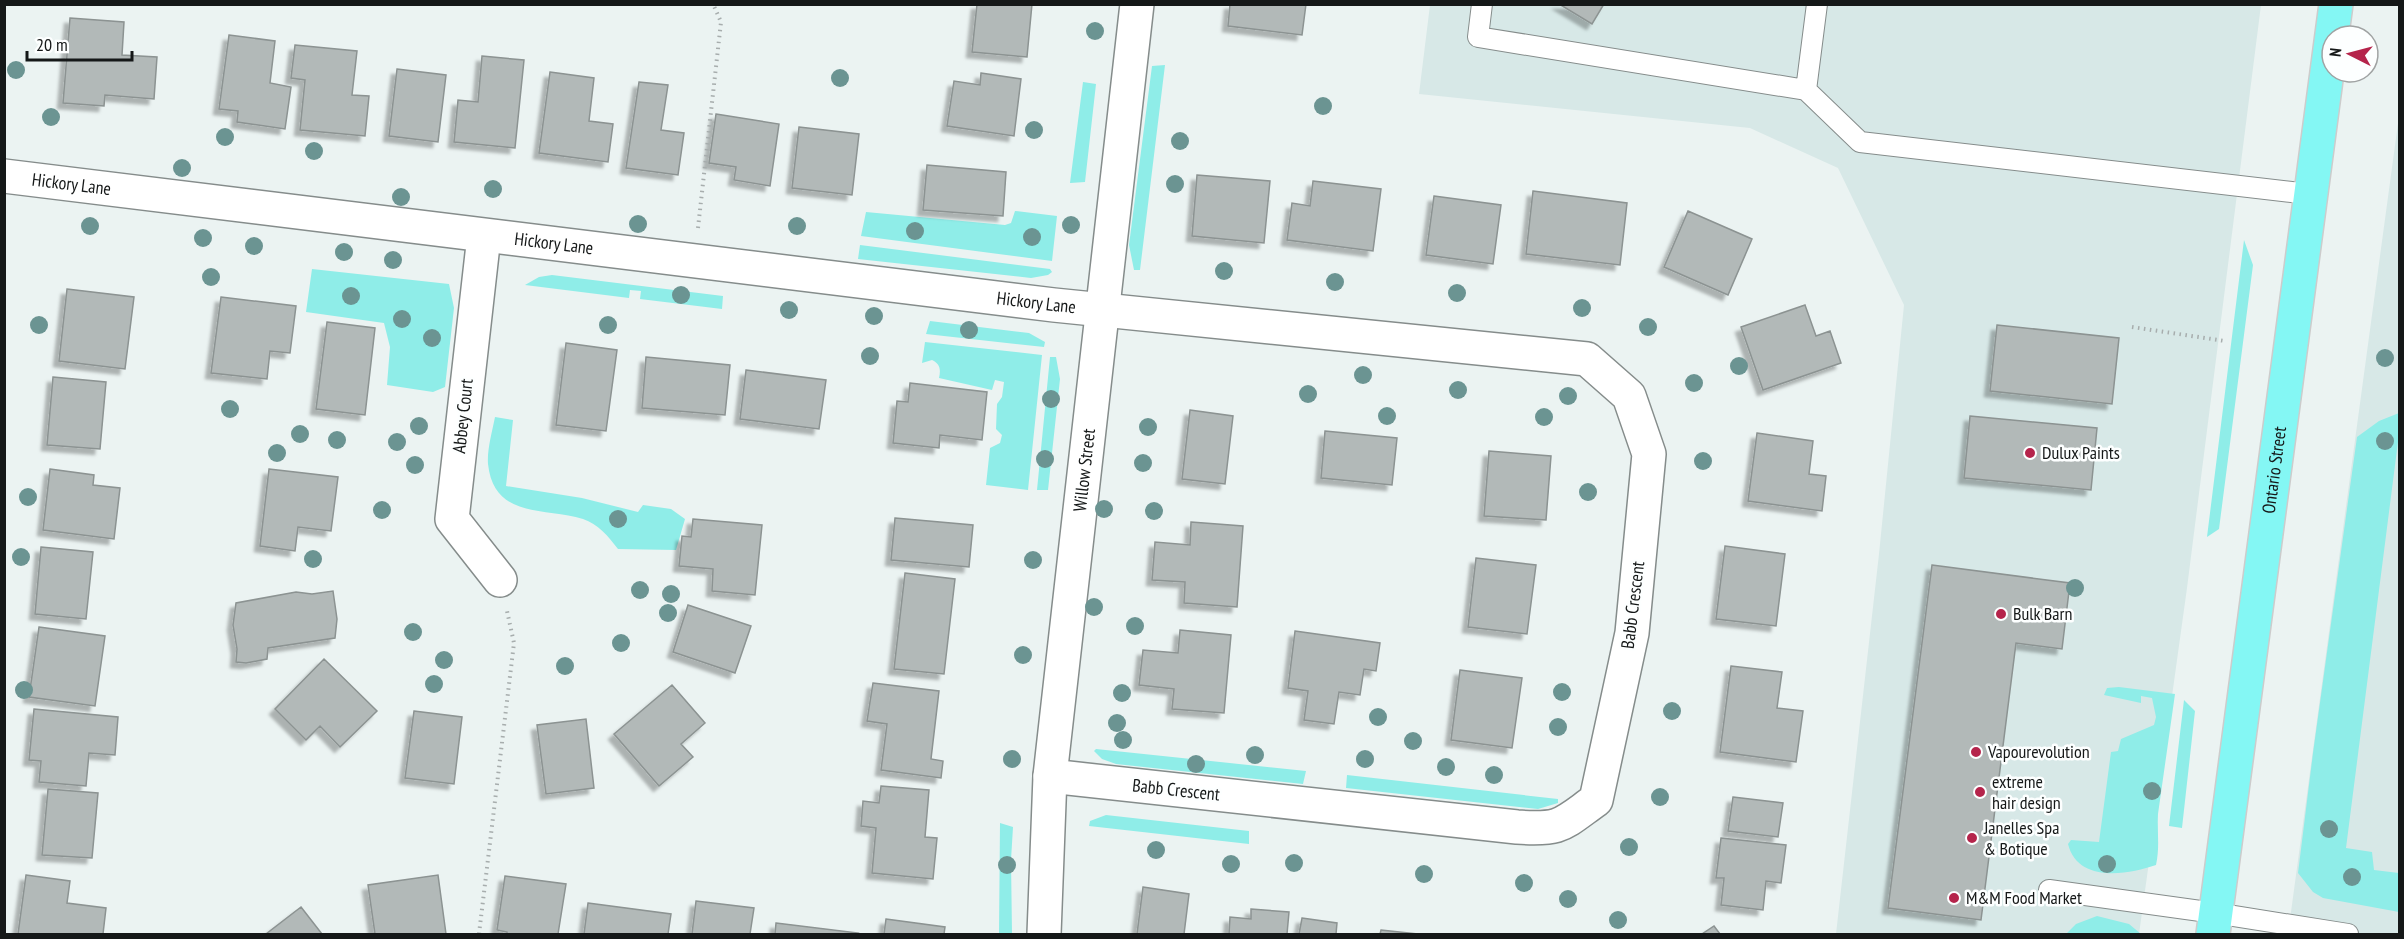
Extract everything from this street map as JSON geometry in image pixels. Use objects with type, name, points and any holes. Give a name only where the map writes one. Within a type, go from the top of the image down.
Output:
[{"type":"main road","name":"Ontario Street","points":[[2214,924],[2336,4]]},
{"type":"street","name":"Willow Street","points":[[1044,934],[1050,776],[1137,4]]},
{"type":"street","name":"Hickory Lane","points":[[4,176],[484,236],[1102,309]]},
{"type":"street","name":"Abbey Court","points":[[484,236],[452,519],[500,580]]},
{"type":"street","name":"Babb Crescent","points":[[1050,776],[1517,827],[1548,829],[1560,826],[1596,800],[1632,626],[1649,454],[1629,396],[1587,359],[1102,309]]},
{"type":"lane","points":[[1482,4],[1478,37],[1806,90],[1860,142],[2309,194]]},
{"type":"lane","points":[[1806,90],[1817,4]]},
{"type":"lane","points":[[2049,890],[2214,924],[2348,934]]},
{"type":"path","points":[[696,261],[721,22],[713,4]]},
{"type":"path","points":[[2132,327],[2225,340]]},
{"type":"path","points":[[479,934],[514,643],[500,580]]},
{"type":"shaded area","points":[[1430,5],[2261,5],[2187,588],[2139,934],[1836,934],[1879,554],[1904,305],[1838,168],[1750,128],[1419,94]]},
{"type":"shaded area","points":[[1165,65],[1140,270],[1134,270],[1129,245],[1152,66]]},
{"type":"shaded area","points":[[1083,82],[1096,84],[1085,182],[1070,183]]},
{"type":"shaded area","points":[[2399,116],[2399,934],[2288,934]]},
{"type":"shaded area","points":[[1015,211],[1057,216],[1052,261],[861,236],[866,212],[1005,225],[1011,223]]},
{"type":"shaded area","points":[[2244,240],[2253,265],[2219,529],[2207,537]]},
{"type":"shaded area","points":[[860,245],[1050,269],[1052,272],[1031,278],[858,259]]},
{"type":"shaded area","points":[[312,269],[449,284],[454,308],[445,387],[433,392],[387,385],[390,347],[384,323],[306,312]]},
{"type":"shaded area","points":[[552,275],[723,296],[722,309],[640,299],[641,291],[630,290],[629,298],[525,285],[539,277]]},
{"type":"shaded area","points":[[930,321],[1029,333],[1045,342],[1044,347],[926,334]]},
{"type":"shaded area","points":[[925,342],[1042,355],[1028,490],[986,485],[990,448],[1000,443],[1002,435],[996,429],[997,404],[1002,397],[1004,382],[995,380],[992,390],[939,378],[940,369],[937,363],[932,360],[922,363]]},
{"type":"shaded area","points":[[1050,357],[1056,357],[1060,379],[1048,490],[1037,490]]},
{"type":"shaded area","points":[[2399,413],[2399,434],[2346,848],[2372,852],[2374,870],[2399,873],[2399,912],[2323,898],[2313,892],[2298,873],[2357,437],[2379,421]]},
{"type":"shaded area","points":[[495,417],[513,420],[506,486],[582,498],[638,512],[643,505],[671,509],[685,519],[676,550],[618,549],[602,531],[588,521],[568,515],[523,508],[510,502],[500,494],[492,482],[488,464]]},
{"type":"shaded area","points":[[2119,687],[2175,694],[2158,814],[2156,865],[2144,869],[2105,873],[2082,865],[2073,857],[2068,844],[2071,840],[2099,842],[2111,752],[2118,751],[2121,739],[2154,725],[2156,717],[2152,698],[2141,696],[2141,703],[2104,695],[2107,688]]},
{"type":"shaded area","points":[[2184,700],[2195,711],[2182,828],[2169,826]]},
{"type":"shaded area","points":[[1096,749],[1306,771],[1303,784],[1116,764],[1102,759],[1094,751]]},
{"type":"shaded area","points":[[1347,775],[1558,799],[1558,803],[1538,809],[1346,788]]},
{"type":"shaded area","points":[[1106,815],[1249,831],[1249,844],[1089,826],[1090,821]]},
{"type":"shaded area","points":[[1000,823],[1013,827],[1012,934],[999,934]]},
{"type":"shaded area","points":[[2097,916],[2129,924],[2141,934],[2066,934],[2076,924]]},
{"type":"building","points":[[977,4],[1032,4],[1027,57],[972,52]]},
{"type":"building","points":[[1230,4],[1306,4],[1302,35],[1228,26]]},
{"type":"building","points":[[1559,4],[1604,4],[1592,24]]},
{"type":"building","points":[[70,18],[124,22],[122,55],[157,57],[154,99],[105,95],[104,106],[63,103]]},
{"type":"building","points":[[229,35],[275,41],[270,83],[291,87],[285,129],[237,122],[238,111],[219,109]]},
{"type":"building","points":[[295,45],[357,51],[352,95],[369,96],[365,136],[300,130],[305,80],[291,78]]},
{"type":"building","points":[[482,56],[524,60],[515,148],[454,142],[458,100],[478,102]]},
{"type":"building","points":[[397,69],[446,75],[438,142],[389,136]]},
{"type":"building","points":[[550,72],[594,78],[589,121],[613,124],[608,162],[539,153]]},
{"type":"building","points":[[981,73],[1021,79],[1014,136],[947,126],[954,81],[980,85]]},
{"type":"building","points":[[639,82],[668,85],[661,130],[684,133],[678,175],[626,168]]},
{"type":"building","points":[[716,114],[779,124],[770,186],[734,180],[736,167],[709,163]]},
{"type":"building","points":[[799,127],[859,134],[852,195],[792,188]]},
{"type":"building","points":[[927,165],[1006,172],[1003,216],[923,210]]},
{"type":"building","points":[[1197,175],[1270,181],[1264,243],[1192,236]]},
{"type":"building","points":[[1313,181],[1381,189],[1373,251],[1287,240],[1292,203],[1310,206]]},
{"type":"building","points":[[1533,191],[1627,203],[1620,265],[1526,254]]},
{"type":"building","points":[[1434,196],[1501,205],[1493,264],[1426,255]]},
{"type":"building","points":[[1688,211],[1752,239],[1728,295],[1664,267]]},
{"type":"building","points":[[67,289],[134,297],[125,369],[59,361]]},
{"type":"building","points":[[221,297],[296,306],[290,353],[270,351],[267,379],[211,373]]},
{"type":"building","points":[[1805,305],[1816,336],[1830,331],[1841,363],[1763,390],[1741,327]]},
{"type":"building","points":[[327,322],[375,328],[365,415],[316,409]]},
{"type":"building","points":[[1997,325],[2119,338],[2112,404],[1990,391]]},
{"type":"building","points":[[566,343],[617,350],[606,431],[556,425]]},
{"type":"building","points":[[646,357],[730,365],[725,415],[642,408]]},
{"type":"building","points":[[746,370],[826,380],[819,429],[740,419]]},
{"type":"building","points":[[53,377],[106,382],[100,449],[47,445]]},
{"type":"building","points":[[910,383],[987,392],[982,440],[940,435],[939,448],[893,443],[897,401],[908,402]]},
{"type":"building","points":[[1190,410],[1233,416],[1225,484],[1182,479]]},
{"type":"building","name":"Dulux Paints","points":[[1970,416],[2097,428],[2091,490],[1964,478]]},
{"type":"building","points":[[1325,431],[1397,438],[1392,485],[1321,478]]},
{"type":"building","points":[[1757,433],[1813,441],[1809,474],[1826,476],[1822,511],[1748,501]]},
{"type":"building","points":[[1489,451],[1551,456],[1546,520],[1484,516]]},
{"type":"building","points":[[50,469],[94,475],[93,485],[120,488],[114,539],[43,530]]},
{"type":"building","points":[[269,469],[338,477],[331,531],[298,527],[295,551],[260,546]]},
{"type":"building","points":[[895,518],[973,525],[969,567],[891,560]]},
{"type":"building","points":[[693,519],[762,525],[755,595],[712,591],[713,569],[679,566],[682,536],[691,537]]},
{"type":"building","points":[[1191,522],[1243,526],[1237,607],[1184,603],[1185,582],[1152,580],[1155,542],[1190,545]]},
{"type":"building","points":[[1725,546],[1785,554],[1776,626],[1716,619]]},
{"type":"building","points":[[41,547],[93,552],[86,619],[35,614]]},
{"type":"building","points":[[1476,558],[1536,565],[1527,634],[1468,627]]},
{"type":"building","points":[[1932,565],[2070,583],[2062,649],[2016,643],[1981,920],[1888,908]]},
{"type":"building","points":[[905,573],[955,579],[944,674],[894,669]]},
{"type":"building","points":[[333,591],[337,619],[335,638],[268,648],[267,659],[246,663],[236,662],[237,649],[233,625],[236,603],[296,592],[312,594]]},
{"type":"building","points":[[688,605],[751,626],[735,673],[673,652]]},
{"type":"building","points":[[39,627],[105,636],[95,706],[29,697]]},
{"type":"building","points":[[1180,630],[1231,635],[1224,713],[1172,709],[1174,689],[1139,685],[1143,650],[1178,653]]},
{"type":"building","points":[[1295,631],[1380,643],[1376,671],[1364,669],[1360,695],[1339,692],[1334,724],[1304,720],[1308,691],[1288,688]]},
{"type":"building","points":[[324,659],[377,711],[340,747],[320,726],[306,740],[275,709]]},
{"type":"building","points":[[1731,666],[1782,672],[1777,708],[1803,711],[1796,762],[1720,752]]},
{"type":"building","points":[[1460,670],[1522,678],[1512,748],[1451,740]]},
{"type":"building","points":[[873,683],[939,691],[931,759],[943,761],[941,778],[881,770],[887,724],[867,721]]},
{"type":"building","points":[[672,685],[705,723],[681,744],[693,757],[659,786],[614,734]]},
{"type":"building","points":[[34,709],[118,717],[115,755],[89,753],[86,786],[39,782],[41,761],[29,760]]},
{"type":"building","points":[[414,711],[462,717],[454,784],[405,778]]},
{"type":"building","points":[[586,719],[594,788],[546,794],[537,725]]},
{"type":"building","points":[[881,786],[929,790],[925,837],[937,838],[933,879],[872,873],[876,828],[861,826],[863,801],[879,803]]},
{"type":"building","points":[[48,789],[98,793],[92,858],[42,855]]},
{"type":"building","points":[[1733,797],[1783,803],[1778,837],[1728,831]]},
{"type":"building","points":[[1721,838],[1786,845],[1781,883],[1766,881],[1763,910],[1721,905],[1724,878],[1716,878]]},
{"type":"building","points":[[26,875],[70,881],[67,903],[106,908],[103,934],[18,934]]},
{"type":"building","points":[[438,875],[446,934],[375,934],[368,885]]},
{"type":"building","points":[[505,876],[566,884],[558,934],[507,934],[507,932],[497,930]]},
{"type":"building","points":[[1143,887],[1189,894],[1184,934],[1137,934]]},
{"type":"building","points":[[696,901],[754,908],[750,934],[692,934]]},
{"type":"building","points":[[588,903],[671,914],[668,934],[584,934]]},
{"type":"building","points":[[301,907],[322,934],[266,934]]},
{"type":"building","points":[[1251,909],[1289,912],[1287,934],[1229,934],[1230,917],[1251,919]]},
{"type":"building","points":[[1302,918],[1337,923],[1336,934],[1299,934]]},
{"type":"building","points":[[886,919],[945,927],[944,934],[884,934]]},
{"type":"building","points":[[776,923],[858,933],[775,934]]},
{"type":"building","points":[[1714,926],[1720,934],[1702,934]]},
{"type":"building","points":[[1381,930],[1418,934],[1380,934]]},
{"type":"place","name":"Dulux Paints","points":[[2030,453]]},
{"type":"place","name":"Bulk Barn","points":[[2001,614]]},
{"type":"place","name":"Vapourevolution","points":[[1976,752]]},
{"type":"place","name":"extreme hair design","points":[[1980,792]]},
{"type":"place","name":"Janelles Spa & Botique","points":[[1972,838]]},
{"type":"place","name":"M&M Food Market","points":[[1954,898]]}]
